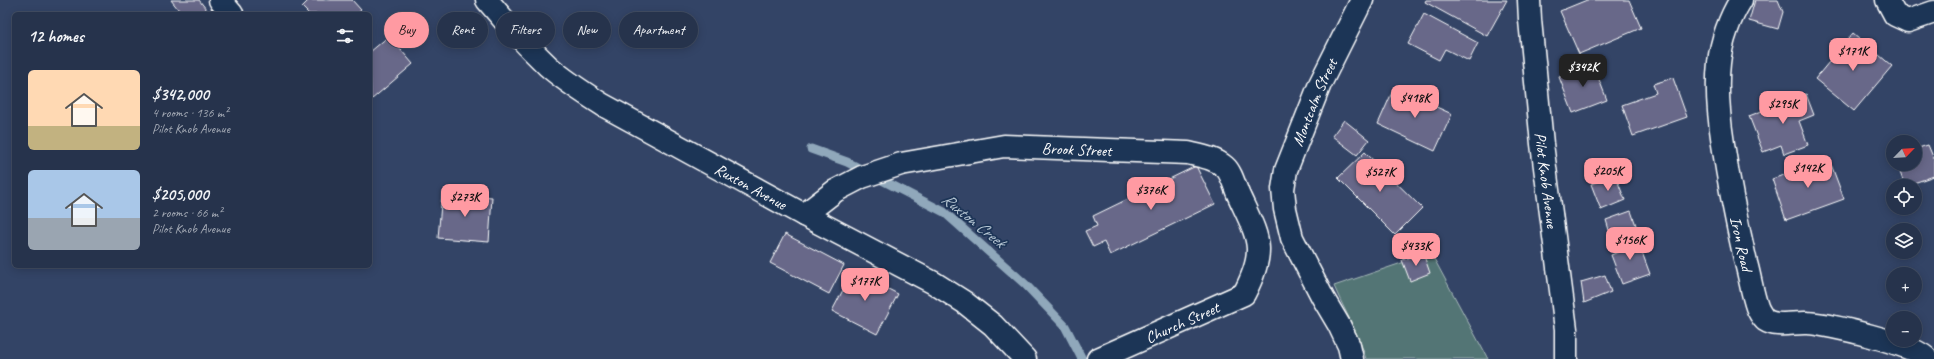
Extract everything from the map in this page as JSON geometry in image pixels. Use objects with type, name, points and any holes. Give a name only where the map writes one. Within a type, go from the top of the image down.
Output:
[{"type":"street","points":[[220,0],[230,12]]},
{"type":"street","name":"Ruxton Avenue","points":[[487,0],[521,39],[548,66],[574,87],[603,105],[934,284],[964,302],[993,325],[1025,359]]},
{"type":"street","name":"Montcalm Street","points":[[1352,359],[1349,346],[1339,325],[1323,298],[1292,238],[1285,209],[1283,189],[1286,170],[1294,145],[1320,84],[1362,0]]},
{"type":"street","name":"Pilot Knob Avenue","points":[[1529,0],[1542,144],[1566,329],[1566,359]]},
{"type":"street","name":"Iron Road","points":[[1741,0],[1735,8],[1719,62],[1718,92],[1723,144],[1741,242],[1757,308],[1765,320],[1780,324],[1806,323],[1836,327],[1908,348],[1924,355],[1927,359]]},
{"type":"street","points":[[1891,8],[1908,21],[1934,12]]},
{"type":"street","name":"Brook Street","points":[[804,215],[835,191],[862,177],[895,166],[1004,146],[1188,153],[1210,158],[1226,167],[1258,238],[1258,258],[1254,276],[1244,294]]},
{"type":"street","name":"Church Street","points":[[1101,358],[1244,294]]},
{"type":"green space","points":[[1431,253],[1488,359],[1366,359],[1334,286]]},
{"type":"building","points":[[171,0],[199,0],[208,12],[180,12]]},
{"type":"building","points":[[309,0],[352,0],[361,10],[359,12],[307,12],[302,7]]},
{"type":"building","points":[[1426,0],[1507,0],[1487,36],[1425,2]]},
{"type":"building","points":[[1587,0],[1629,0],[1641,28],[1579,54],[1560,11]]},
{"type":"building","points":[[1755,0],[1778,0],[1783,12],[1778,29],[1749,21]]},
{"type":"building","points":[[1424,14],[1478,43],[1469,61],[1445,49],[1439,60],[1408,44]]},
{"type":"building","points":[[1853,33],[1892,66],[1854,111],[1815,79]]},
{"type":"building","points":[[384,40],[384,48],[399,48],[413,64],[372,99],[372,50]]},
{"type":"building","points":[[1593,64],[1607,100],[1573,113],[1559,77]]},
{"type":"building","points":[[1673,78],[1687,117],[1633,136],[1622,105],[1656,93],[1653,84]]},
{"type":"building","points":[[1394,88],[1452,114],[1435,151],[1378,124]]},
{"type":"building","points":[[1806,94],[1814,115],[1799,121],[1808,145],[1784,154],[1781,145],[1763,152],[1749,116]]},
{"type":"building","points":[[1344,120],[1369,140],[1357,155],[1332,136]]},
{"type":"building","points":[[1928,145],[1934,159],[1934,176],[1922,180],[1902,179],[1900,171],[1922,171],[1922,147]]},
{"type":"building","points":[[1365,152],[1422,208],[1395,235],[1338,178]]},
{"type":"building","points":[[1829,159],[1844,199],[1786,220],[1772,179]]},
{"type":"building","points":[[1196,166],[1215,204],[1110,255],[1104,242],[1093,247],[1085,231],[1097,226],[1093,216]]},
{"type":"building","points":[[1615,175],[1625,200],[1601,210],[1591,184]]},
{"type":"building","points":[[442,193],[492,197],[489,242],[438,238]]},
{"type":"building","points":[[1631,211],[1638,231],[1612,240],[1606,220]]},
{"type":"building","points":[[785,234],[844,265],[829,294],[770,263]]},
{"type":"building","points":[[1636,236],[1650,274],[1622,284],[1611,255],[1618,252],[1615,245]]},
{"type":"building","points":[[1423,253],[1430,273],[1410,281],[1402,260]]},
{"type":"building","points":[[853,271],[898,294],[877,334],[832,311]]},
{"type":"building","points":[[1605,275],[1611,292],[1584,303],[1581,282]]},
{"type":"waterway","name":"Ruxton Creek","points":[[811,149],[847,162],[944,212],[1025,284],[1065,326],[1082,359]]}]
